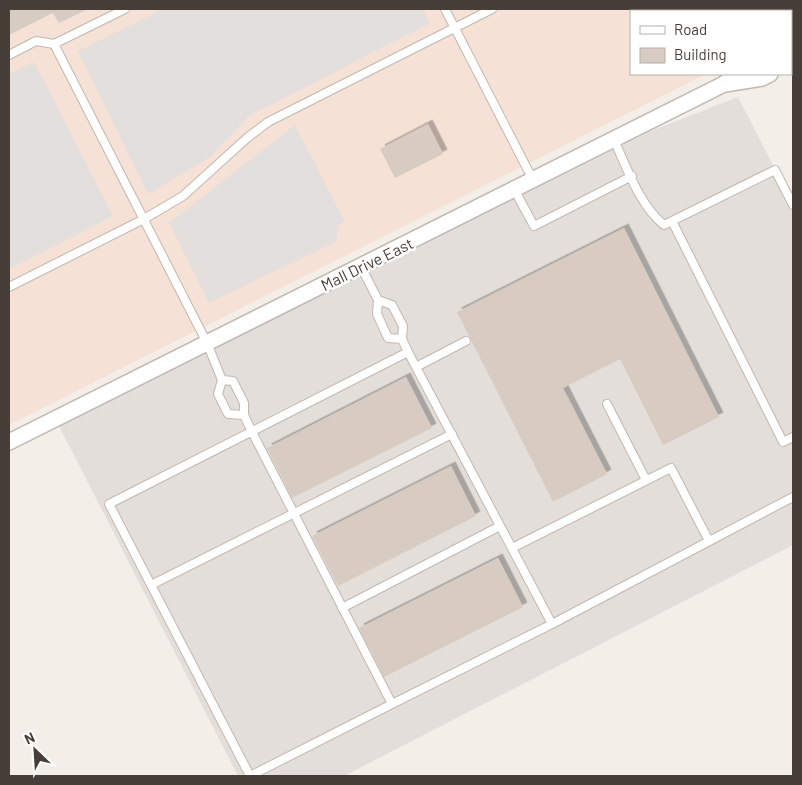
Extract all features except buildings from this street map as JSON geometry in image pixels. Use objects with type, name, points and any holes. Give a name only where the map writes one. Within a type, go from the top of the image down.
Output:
[{"type":"street","name":"Mall Drive East","points":[[9,442],[724,84],[735,75]]},
{"type":"street","name":"Mall Drive East","points":[[724,84],[762,78],[768,75]]},
{"type":"lane","points":[[9,55],[36,41],[54,44],[125,9]]},
{"type":"lane","points":[[445,9],[533,180]]},
{"type":"lane","points":[[9,287],[144,220],[183,196],[247,138],[268,122],[492,9]]},
{"type":"lane","points":[[54,44],[207,343],[222,380],[218,394],[228,414],[244,415]]},
{"type":"lane","points":[[613,138],[654,217],[664,225],[775,170],[793,205]]},
{"type":"lane","points":[[514,189],[534,226],[632,176]]},
{"type":"lane","points":[[672,221],[783,442],[793,437]]},
{"type":"lane","points":[[361,267],[378,300],[377,314],[388,338],[402,340]]},
{"type":"lane","points":[[378,300],[392,305],[403,326],[402,340],[408,352],[552,624]]},
{"type":"lane","points":[[416,367],[466,341]]},
{"type":"lane","points":[[408,352],[251,430],[109,504],[250,776],[552,624],[793,497]]},
{"type":"lane","points":[[222,380],[234,381],[244,403],[244,415],[251,430],[392,704]]},
{"type":"lane","points":[[607,404],[646,480]]},
{"type":"lane","points":[[151,585],[452,434]]},
{"type":"lane","points":[[512,548],[671,468],[709,542]]},
{"type":"lane","points":[[342,608],[500,526]]},
{"type":"shaded area","points":[[9,9],[793,9],[792,30],[792,10],[630,10],[630,75],[704,75],[9,425]]},
{"type":"shaded area","points":[[163,9],[423,9],[430,23],[249,116],[209,158],[148,194],[78,51]]},
{"type":"shaded area","points":[[34,62],[113,216],[9,269],[9,74]]},
{"type":"shaded area","points":[[738,97],[793,204],[793,545],[344,776],[238,776],[59,426],[651,131]]},
{"type":"shaded area","points":[[295,125],[345,222],[337,226],[337,241],[209,303],[169,223]]}]
